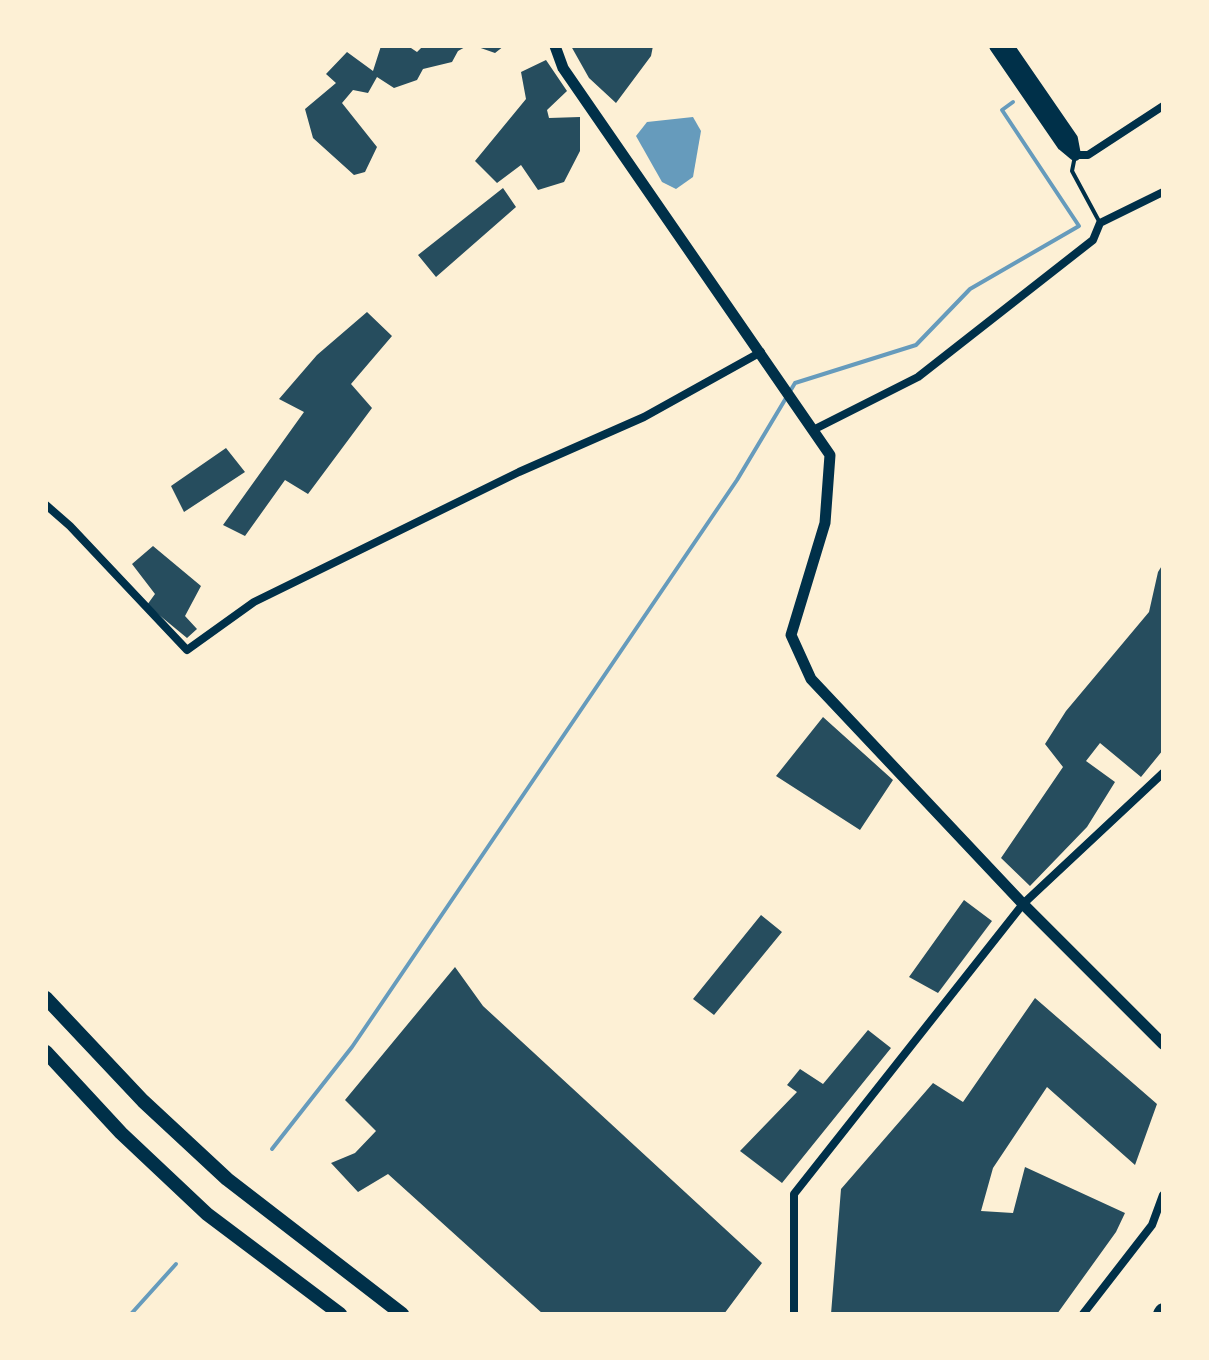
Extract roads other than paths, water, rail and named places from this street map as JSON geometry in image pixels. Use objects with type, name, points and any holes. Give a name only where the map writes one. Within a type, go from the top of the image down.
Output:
[{"type":"main road","points":[[995,46],[1063,145],[1075,155]]},
{"type":"main road","points":[[1008,46],[1072,139],[1075,155]]},
{"type":"main road","points":[[46,998],[143,1101],[227,1179],[402,1314]]},
{"type":"main road","points":[[46,1052],[121,1133],[207,1214],[340,1314]]},
{"type":"street","points":[[555,46],[563,68],[830,455],[825,523],[791,635],[811,679],[1023,904],[1163,1044]]},
{"type":"street","points":[[1075,155],[1088,155],[1163,106]]},
{"type":"street","points":[[813,430],[918,377],[1093,240],[1100,223],[1163,192]]},
{"type":"street","points":[[46,505],[70,526],[187,650],[254,602],[505,478],[644,417],[761,352]]},
{"type":"street","points":[[794,1314],[794,1194],[1023,904],[1163,773]]},
{"type":"street","points":[[1083,1314],[1152,1225],[1163,1195]]},
{"type":"lane","points":[[1075,155],[1072,171],[1100,223]]},
{"type":"water","points":[[693,117],[701,131],[693,177],[676,189],[662,182],[636,136],[647,122]]},
{"type":"waterway","points":[[272,1149],[352,1047],[737,480],[795,383],[916,345],[970,289],[1079,226],[1002,110],[1013,102]]},
{"type":"waterway","points":[[131,1314],[176,1264]]}]
